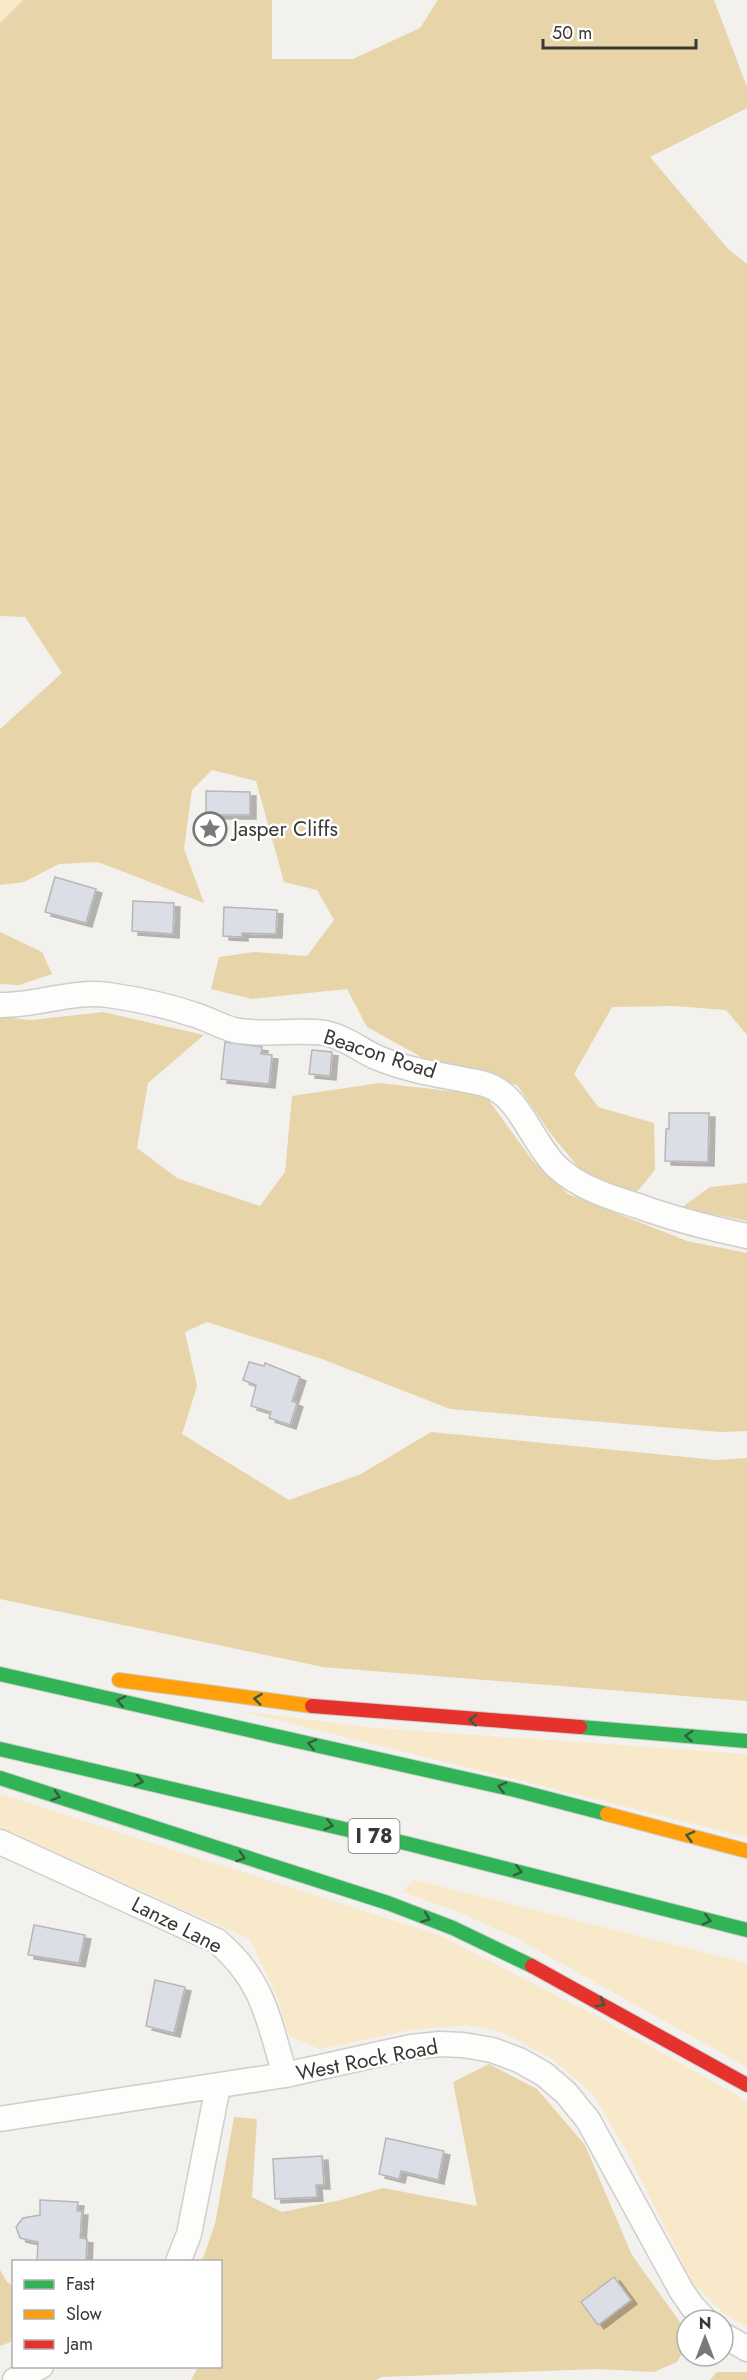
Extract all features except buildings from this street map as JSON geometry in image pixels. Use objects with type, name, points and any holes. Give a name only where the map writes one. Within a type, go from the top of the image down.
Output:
[{"type":"highway","points":[[0,1674],[515,1790],[747,1851]]},
{"type":"highway","points":[[103,1678],[294,1704],[747,1741]]},
{"type":"highway","name":"I 78","points":[[0,1749],[409,1844],[747,1930]]},
{"type":"highway","points":[[0,1778],[388,1903],[453,1928],[546,1972],[747,2085]]},
{"type":"street","name":"Beacon Road","points":[[0,1005],[30,1004],[77,995],[106,995],[171,1008],[195,1015],[216,1025],[238,1030],[324,1033],[342,1038],[377,1057],[406,1068],[480,1082],[497,1089],[511,1101],[541,1150],[557,1167],[576,1182],[598,1193],[693,1225],[747,1236]]},
{"type":"street","name":"Lanze Lane","points":[[0,1842],[217,1941],[235,1957],[260,1994],[285,2076]]},
{"type":"street","name":"West Rock Road","points":[[0,2119],[285,2076],[411,2047],[440,2044],[492,2050],[544,2074],[566,2093],[588,2120],[681,2290],[694,2308]]},
{"type":"street","points":[[179,2260],[189,2234],[218,2086]]},
{"type":"street","points":[[15,2380],[39,2368]]},
{"type":"shaded area","points":[[0,0],[23,0],[0,23]]},
{"type":"shaded area","points":[[23,0],[272,0],[272,59],[353,59],[420,28],[438,0],[714,0],[747,87],[747,108],[650,157],[728,249],[747,264],[747,1035],[726,1010],[674,1006],[612,1007],[574,1074],[598,1107],[654,1123],[655,1170],[636,1193],[583,1173],[551,1134],[517,1085],[425,1059],[367,1027],[347,989],[252,999],[211,989],[219,957],[254,952],[307,956],[334,920],[317,890],[284,882],[256,781],[212,770],[192,790],[184,849],[204,903],[98,862],[59,864],[24,882],[0,885],[0,729],[62,673],[25,617],[0,616],[0,23]]},
{"type":"shaded area","points":[[0,932],[42,952],[52,974],[19,985],[0,984]]},
{"type":"shaded area","points":[[103,1012],[204,1035],[148,1083],[137,1148],[177,1178],[260,1206],[285,1172],[292,1096],[379,1083],[485,1095],[533,1161],[568,1194],[687,1241],[747,1253],[747,1431],[720,1432],[450,1409],[322,1359],[207,1322],[185,1332],[197,1386],[182,1434],[289,1500],[361,1474],[431,1432],[716,1460],[747,1458],[747,1701],[323,1667],[0,1599],[0,1017],[31,1020]]},
{"type":"shaded area","points":[[747,1183],[747,1221],[681,1208],[710,1187]]},
{"type":"shaded area","points":[[241,1711],[376,1728],[747,1754],[747,1837]]},
{"type":"shaded area","points":[[0,1794],[439,1935],[606,2021],[747,2101],[747,2327],[735,2320],[735,2308],[719,2308],[692,2282],[627,2152],[593,2094],[551,2058],[502,2032],[466,2025],[410,2030],[320,2049],[289,2036],[277,1997],[250,1939],[0,1828]]},
{"type":"shaded area","points":[[415,1880],[747,1963],[747,2067],[516,1938],[459,1912],[403,1892]]},
{"type":"shaded area","points":[[489,2064],[537,2089],[585,2145],[632,2255],[675,2315],[675,2363],[654,2372],[599,2369],[381,2377],[376,2380],[191,2380],[197,2368],[222,2368],[222,2260],[202,2260],[215,2224],[234,2117],[257,2119],[252,2197],[282,2212],[341,2200],[383,2188],[477,2206],[453,2082]]},
{"type":"shaded area","points":[[0,2270],[7,2282],[12,2285],[12,2341],[0,2346]]},
{"type":"shaded area","points":[[717,2372],[747,2372],[747,2380],[710,2380]]},
{"type":"traffic: fast","points":[[0,1674],[515,1790],[607,1814]]},
{"type":"traffic: fast","points":[[580,1727],[747,1741]]},
{"type":"traffic: fast","points":[[0,1749],[409,1844],[747,1930]]},
{"type":"traffic: fast","points":[[0,1778],[388,1903],[453,1928],[532,1966]]},
{"type":"traffic: slow","points":[[119,1680],[312,1706]]},
{"type":"traffic: slow","points":[[607,1814],[747,1851]]},
{"type":"traffic: jam","points":[[312,1706],[580,1727]]},
{"type":"traffic: jam","points":[[532,1966],[747,2085]]},
{"type":"place","name":"Jasper Cliffs","points":[[210,829]]}]
